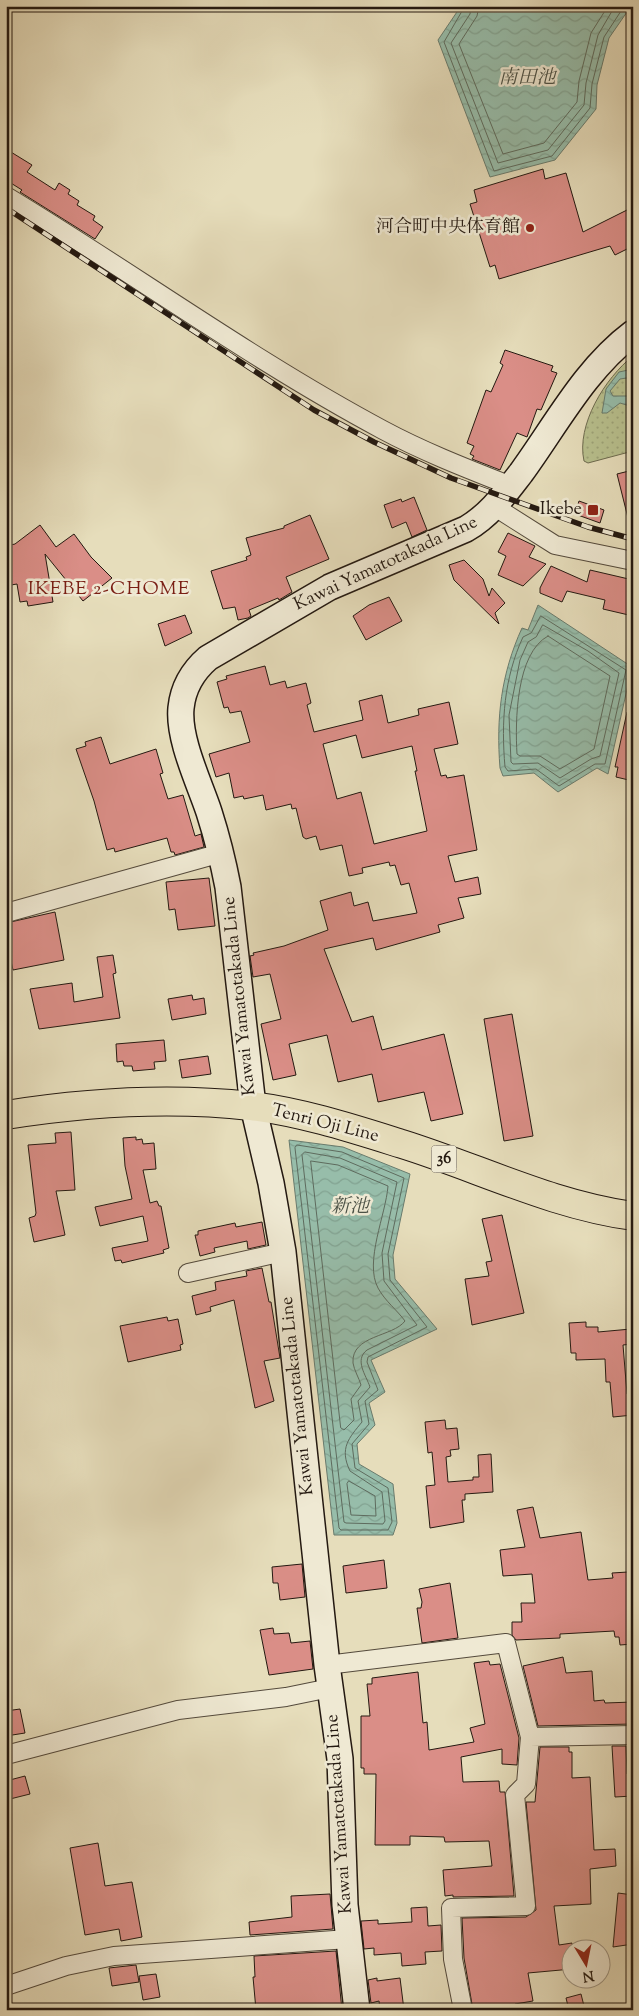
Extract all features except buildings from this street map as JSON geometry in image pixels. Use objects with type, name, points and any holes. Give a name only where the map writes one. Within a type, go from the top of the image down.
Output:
[{"type":"main road","name":"Kawai Yamatotakada Line","points":[[357,2010],[348,1939],[340,1759],[328,1677],[283,1252],[272,1192],[252,1106],[229,897],[221,853],[185,739],[181,709],[184,692],[196,668],[208,658],[330,587],[466,529],[481,520],[495,507],[511,486],[588,377],[633,333]]},
{"type":"main road","name":"Tenri Oji Line","points":[[6,1115],[107,1102],[159,1100],[252,1106],[324,1122],[402,1144],[557,1200],[608,1213],[633,1216]]},
{"type":"street","points":[[6,196],[226,337],[336,403],[384,430],[511,486]]},
{"type":"street","points":[[495,507],[555,545],[633,562]]},
{"type":"street","points":[[6,913],[221,853]]},
{"type":"street","points":[[188,1273],[283,1252]]},
{"type":"street","points":[[6,1755],[178,1710],[286,1697],[328,1677],[506,1643],[530,1736],[526,1784],[514,1795],[526,1906],[451,1908],[453,1959],[463,2010]]},
{"type":"street","points":[[530,1736],[633,1735]]},
{"type":"street","points":[[6,1986],[66,1966],[114,1956],[348,1939]]},
{"type":"shaded area","points":[[633,356],[633,451],[588,463],[584,461],[584,432],[595,403],[612,377]]},
{"type":"water","name":"南田池","points":[[461,6],[626,6],[627,12],[609,38],[597,85],[596,109],[555,160],[490,177],[438,40]]},
{"type":"water","points":[[633,369],[633,377],[620,379],[610,391],[613,396],[633,396],[633,407],[620,403],[607,413],[602,413],[606,389],[619,372]]},
{"type":"water","points":[[538,605],[632,667],[608,774],[597,768],[558,792],[534,773],[503,776],[500,768],[500,714],[505,679],[509,662],[522,628],[528,630]]},
{"type":"water","name":"新池","points":[[289,1140],[343,1147],[410,1174],[393,1255],[395,1279],[437,1329],[371,1360],[385,1392],[369,1403],[375,1425],[357,1444],[359,1464],[393,1484],[397,1523],[393,1535],[334,1535]]},
{"type":"railway","points":[[6,208],[314,410],[374,442],[451,478],[588,527],[633,539]]},
{"type":"place","name":"河合町中央体育館","points":[[530,228]]},
{"type":"place","name":"Ikebe","points":[[593,510]]},
{"type":"district","name":"IKEBE 2-CHOME","points":[[109,589]]}]
